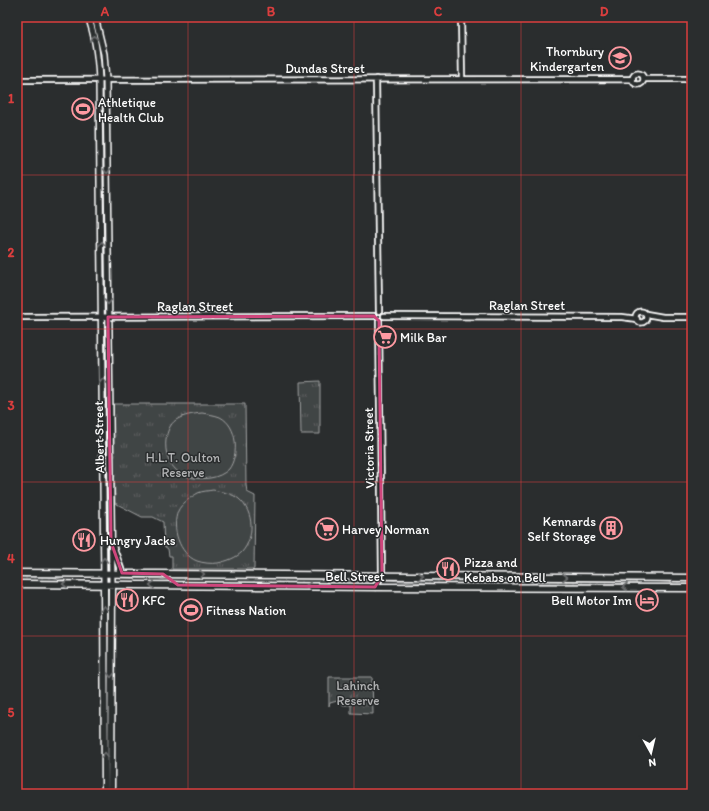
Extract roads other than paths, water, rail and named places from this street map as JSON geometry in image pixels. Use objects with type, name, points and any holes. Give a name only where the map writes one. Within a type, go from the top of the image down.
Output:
[{"type":"highway","points":[[111,542],[122,573]]},
{"type":"highway","name":"Bell Street","points":[[17,573],[692,578]]},
{"type":"highway","points":[[163,574],[178,585]]},
{"type":"highway","name":"Bell Street","points":[[17,584],[692,588]]},
{"type":"highway","name":"Albert Street","points":[[104,584],[108,631]]},
{"type":"highway","name":"Albert Street","points":[[111,794],[108,771],[108,631],[112,584]]},
{"type":"highway","name":"Albert Street","points":[[105,794],[108,771]]},
{"type":"main road","name":"Albert Street","points":[[88,17],[93,32],[98,59],[105,317],[109,361],[107,526],[104,584]]},
{"type":"main road","name":"Albert Street","points":[[95,17],[104,54],[106,80],[105,317],[103,396],[107,481]]},
{"type":"main road","points":[[103,361],[109,361]]},
{"type":"main road","points":[[103,396],[109,396]]},
{"type":"main road","name":"Albert Street","points":[[107,526],[111,542],[112,584]]},
{"type":"street","points":[[462,17],[462,79]]},
{"type":"street","points":[[638,73],[642,75],[644,79],[641,84],[638,84],[634,82],[633,79],[638,73]]},
{"type":"street","points":[[376,79],[379,311]]},
{"type":"street","name":"Dundas Street","points":[[17,80],[633,79]]},
{"type":"street","points":[[644,79],[692,79]]},
{"type":"street","points":[[379,311],[383,313],[384,316],[382,320],[379,321],[376,320],[374,316],[375,313],[379,311]]},
{"type":"street","points":[[646,317],[641,312],[637,317],[641,322],[646,317],[692,317]]},
{"type":"street","name":"Raglan Street","points":[[17,317],[374,316]]},
{"type":"street","name":"Raglan Street","points":[[384,316],[637,317]]},
{"type":"street","name":"Victoria Street","points":[[379,321],[382,576]]},
{"type":"street","points":[[375,587],[382,576]]},
{"type":"place","name":"Thornbury Kindergarten","points":[[620,58]]},
{"type":"place","name":"Athletique Health Club","points":[[83,109]]},
{"type":"place","name":"Milk Bar","points":[[385,337]]},
{"type":"place","name":"Kennards Self Storage","points":[[611,528]]},
{"type":"place","name":"Harvey Norman","points":[[327,529]]},
{"type":"place","name":"Hungry Jacks","points":[[84,540]]},
{"type":"place","name":"Pizza and Kebabs on Bell","points":[[448,569]]},
{"type":"place","name":"KFC","points":[[127,600]]},
{"type":"place","name":"Bell Motor Inn","points":[[647,600]]},
{"type":"place","name":"Fitness Nation","points":[[191,610]]},
{"type":"park label","name":"H.L.T. Oulton Reserve","points":[[183,464]]},
{"type":"park label","name":"Lahinch Reserve","points":[[358,692]]}]
